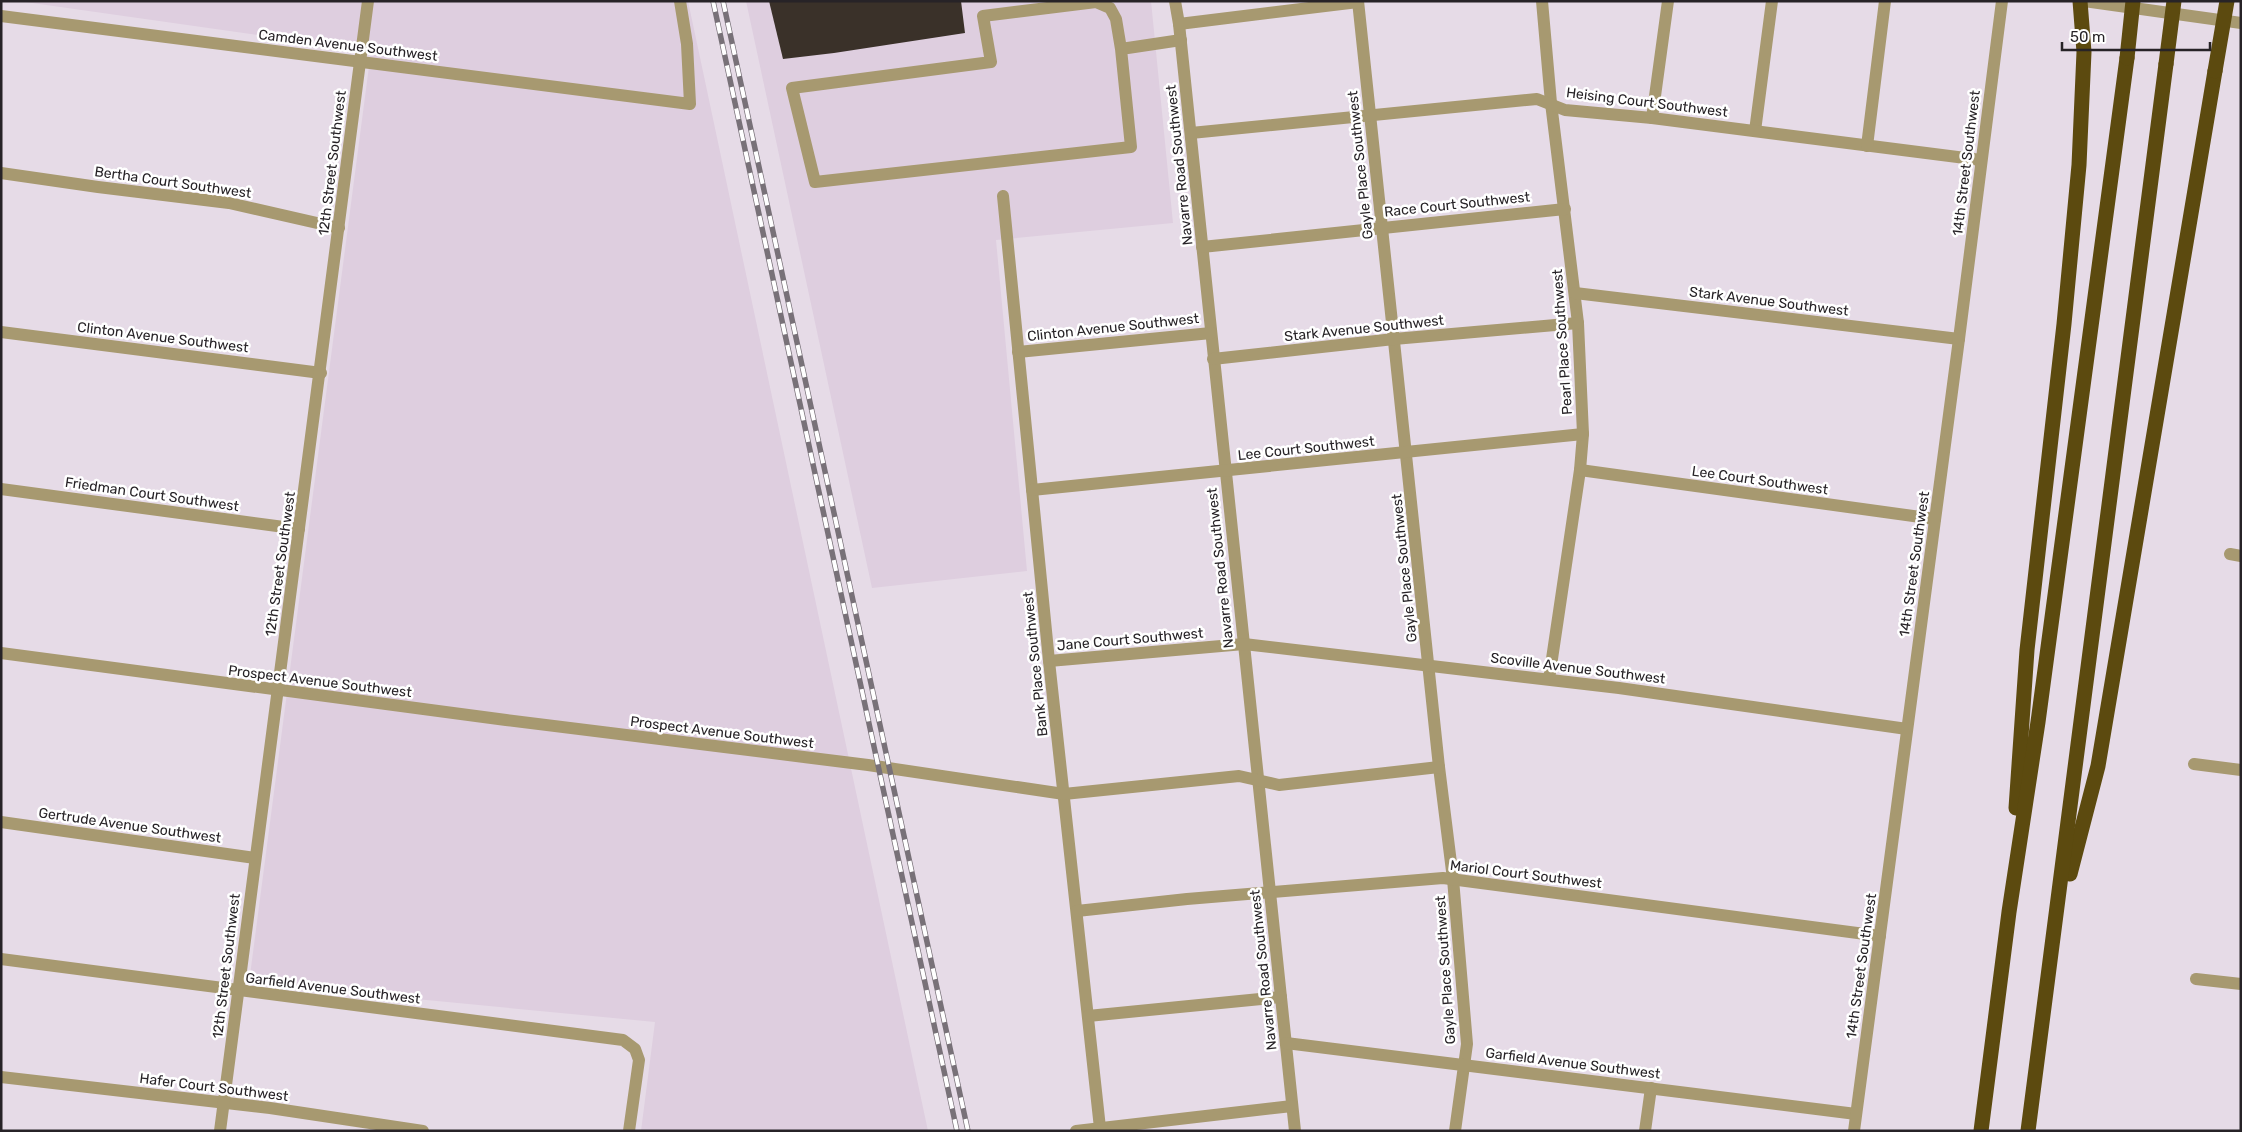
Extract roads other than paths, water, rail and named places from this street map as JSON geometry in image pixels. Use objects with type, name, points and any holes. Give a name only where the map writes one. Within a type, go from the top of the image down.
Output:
[{"type":"highway","points":[[2009,912],[2026,650],[2074,226],[2079,165],[2084,52],[2082,1]]},
{"type":"highway","points":[[1981,1131],[2009,912],[2038,722],[2133,1]]},
{"type":"highway","points":[[2028,1131],[2174,1]]},
{"type":"highway","points":[[2054,936],[2098,766],[2227,1]]},
{"type":"street","name":"12th Street Southwest","points":[[220,1131],[321,372],[368,1]]},
{"type":"street","name":"Camden Avenue Southwest","points":[[1,16],[690,104],[687,44],[680,1]]},
{"type":"street","name":"Navarre Road Southwest","points":[[1175,1],[1191,133],[1210,333],[1295,1131]]},
{"type":"street","name":"Pearl Place Southwest","points":[[1542,1],[1551,104],[1578,323],[1583,434],[1580,470],[1549,679]]},
{"type":"street","points":[[1652,118],[1668,1]]},
{"type":"street","points":[[1755,131],[1772,1]]},
{"type":"street","points":[[1866,146],[1885,1]]},
{"type":"street","name":"14th Street Southwest","points":[[1854,1131],[2002,1]]},
{"type":"street","points":[[2082,1],[2241,23]]},
{"type":"street","points":[[1096,2],[1110,8],[1116,19],[1121,49],[1131,147],[815,182],[792,88],[991,62],[983,16],[1096,2]]},
{"type":"street","points":[[1179,24],[1358,2]]},
{"type":"street","name":"Gayle Place Southwest","points":[[1358,2],[1408,453],[1439,767],[1453,879],[1467,1044],[1455,1131]]},
{"type":"street","points":[[1121,49],[1181,40]]},
{"type":"street","name":"Heising Court Southwest","points":[[1191,133],[1369,114],[1537,99],[1565,110],[1652,118],[1981,160]]},
{"type":"street","name":"Bertha Court Southwest","points":[[1,172],[98,187],[229,203],[339,228]]},
{"type":"street","name":"Bank Place Southwest","points":[[1003,196],[1049,661],[1100,1128]]},
{"type":"street","name":"Race Court Southwest","points":[[1202,247],[1565,209]]},
{"type":"street","name":"Stark Avenue Southwest","points":[[1575,293],[1959,339]]},
{"type":"street","name":"Stark Avenue Southwest","points":[[1213,359],[1394,339],[1578,323]]},
{"type":"street","name":"Clinton Avenue Southwest","points":[[1,332],[321,372]]},
{"type":"street","name":"Clinton Avenue Southwest","points":[[1018,352],[1210,333]]},
{"type":"street","name":"Lee Court Southwest","points":[[1032,490],[1583,434]]},
{"type":"street","name":"Lee Court Southwest","points":[[1580,470],[1935,519]]},
{"type":"street","name":"Friedman Court Southwest","points":[[1,489],[299,529]]},
{"type":"street","name":"Scoville Avenue Southwest","points":[[1244,644],[1549,679],[1907,729]]},
{"type":"street","name":"Jane Court Southwest","points":[[1049,661],[1244,644]]},
{"type":"street","name":"Prospect Avenue Southwest","points":[[1,653],[868,765],[1064,794],[1239,776],[1279,785],[1439,767]]},
{"type":"street","points":[[2194,764],[2241,770]]},
{"type":"street","name":"Gertrude Avenue Southwest","points":[[1,822],[255,858]]},
{"type":"street","name":"Mariol Court Southwest","points":[[1077,911],[1270,891],[1453,879],[1880,936]]},
{"type":"street","name":"Garfield Avenue Southwest","points":[[1,959],[616,1038],[631,1044],[638,1054],[639,1060],[629,1131]]},
{"type":"street","points":[[2196,979],[2241,984]]},
{"type":"street","points":[[1088,1016],[1281,997]]},
{"type":"street","name":"Garfield Avenue Southwest","points":[[1286,1043],[1856,1114]]},
{"type":"street","name":"Hafer Court Southwest","points":[[1,1077],[423,1131]]},
{"type":"street","points":[[1645,1131],[1651,1088]]},
{"type":"street","points":[[1076,1131],[1292,1106]]},
{"type":"railway","points":[[713,1],[957,1131]]},
{"type":"railway","points":[[723,1],[968,1131]]}]
